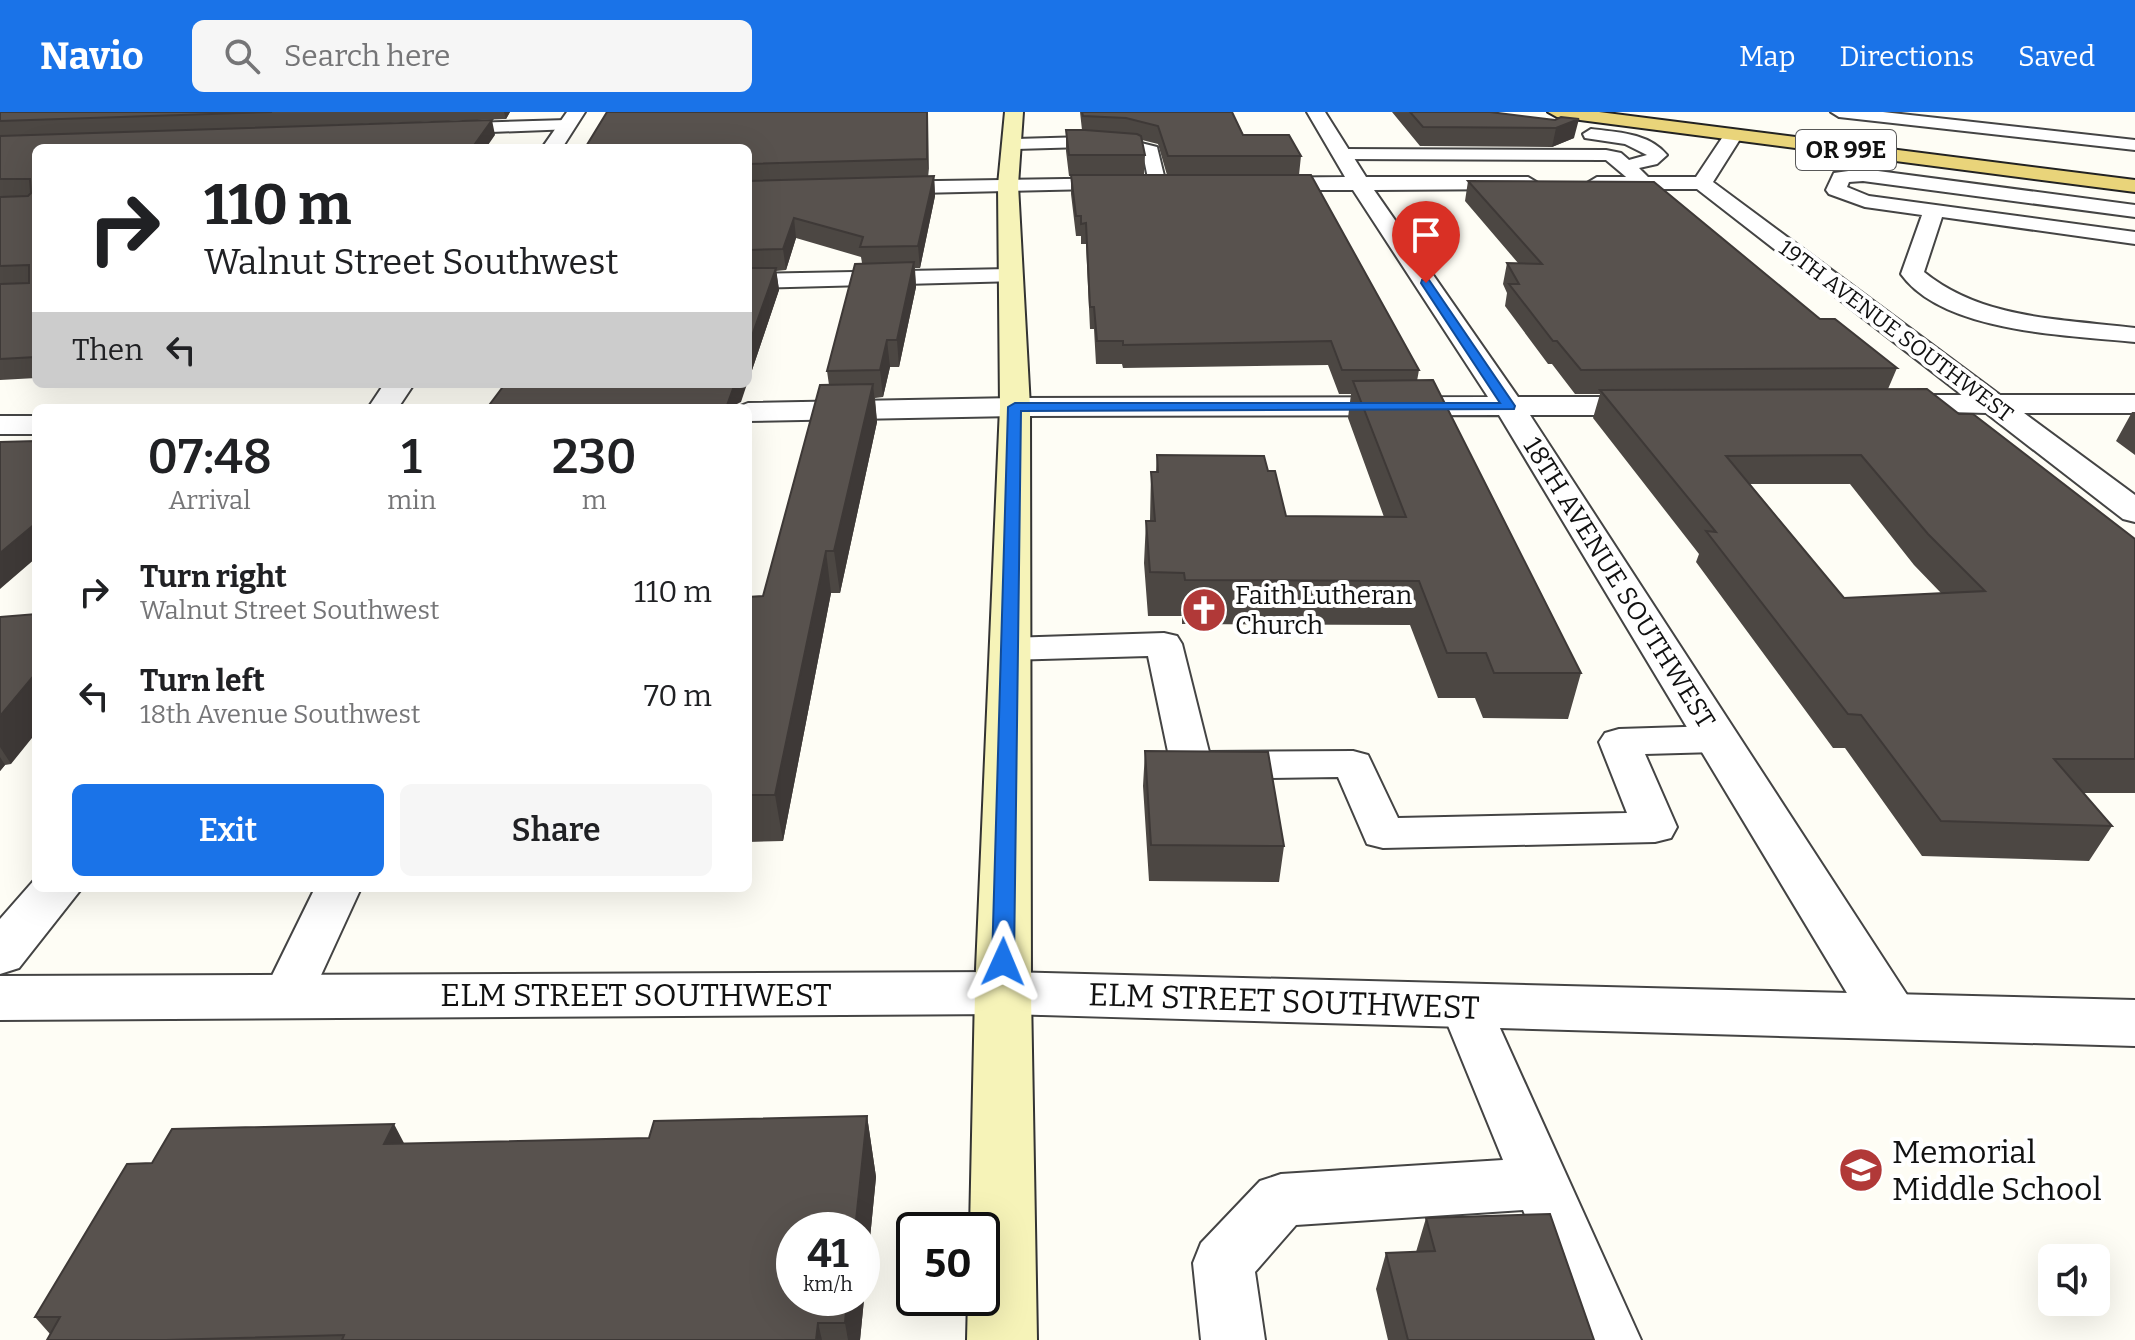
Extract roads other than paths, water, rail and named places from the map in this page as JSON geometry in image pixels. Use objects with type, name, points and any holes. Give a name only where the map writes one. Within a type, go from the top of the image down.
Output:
[{"type":"main road","name":"OR 99E","points":[[1557,112],[1581,130],[1733,136],[2135,186]]},
{"type":"main road","points":[[1002,1340],[1003,993],[1015,407],[1010,276],[1011,147]]},
{"type":"street","name":"18TH AVENUE SOUTHWEST","points":[[1316,112],[1350,169],[1509,406],[1891,1017]]},
{"type":"street","points":[[555,144],[571,118]]},
{"type":"street","points":[[1582,183],[1702,183],[1733,136]]},
{"type":"street","points":[[855,188],[1011,147],[1165,184]]},
{"type":"street","points":[[1235,184],[1350,169],[1550,183]]},
{"type":"street","name":"19TH AVENUE SOUTHWEST","points":[[1702,183],[2135,512]]},
{"type":"street","points":[[1852,405],[2135,404]]},
{"type":"street","points":[[752,412],[1015,407],[1681,406]]},
{"type":"street","points":[[0,425],[32,425]]},
{"type":"street","points":[[0,954],[54,892]]},
{"type":"street","name":"ELM STREET SOUTHWEST","points":[[0,998],[1003,993],[2135,1023]]},
{"type":"lane","points":[[1839,112],[1944,121],[2135,145]]},
{"type":"lane","points":[[1915,113],[1944,121],[1976,118],[1982,112]]},
{"type":"lane","points":[[2027,133],[2030,116],[2135,128]]},
{"type":"lane","points":[[425,129],[571,118]]},
{"type":"lane","points":[[1581,130],[1632,140],[1651,147],[1658,155],[1651,160],[1626,166]]},
{"type":"lane","points":[[1011,147],[1145,146],[1151,151],[1165,184]]},
{"type":"lane","points":[[1350,169],[1594,154],[1615,157],[1645,183]]},
{"type":"lane","points":[[2135,211],[1863,175],[1841,177],[1836,190],[1865,201],[2135,238]]},
{"type":"lane","points":[[1934,210],[1912,274],[1924,287],[1944,299],[1980,312],[2135,335]]},
{"type":"lane","points":[[752,281],[1010,276]]},
{"type":"lane","points":[[1009,649],[1164,644],[1192,766],[1353,764],[1383,833],[1655,827],[1619,742],[1716,739]]},
{"type":"lane","points":[[287,996],[336,892]]},
{"type":"lane","points":[[1465,1006],[1609,1340]]},
{"type":"lane","points":[[1233,1340],[1223,1263],[1281,1200],[1539,1183]]},
{"type":"place","name":"Faith Lutheran Church","points":[[1204,610]]},
{"type":"place","name":"Memorial Middle School","points":[[1861,1170]]}]
